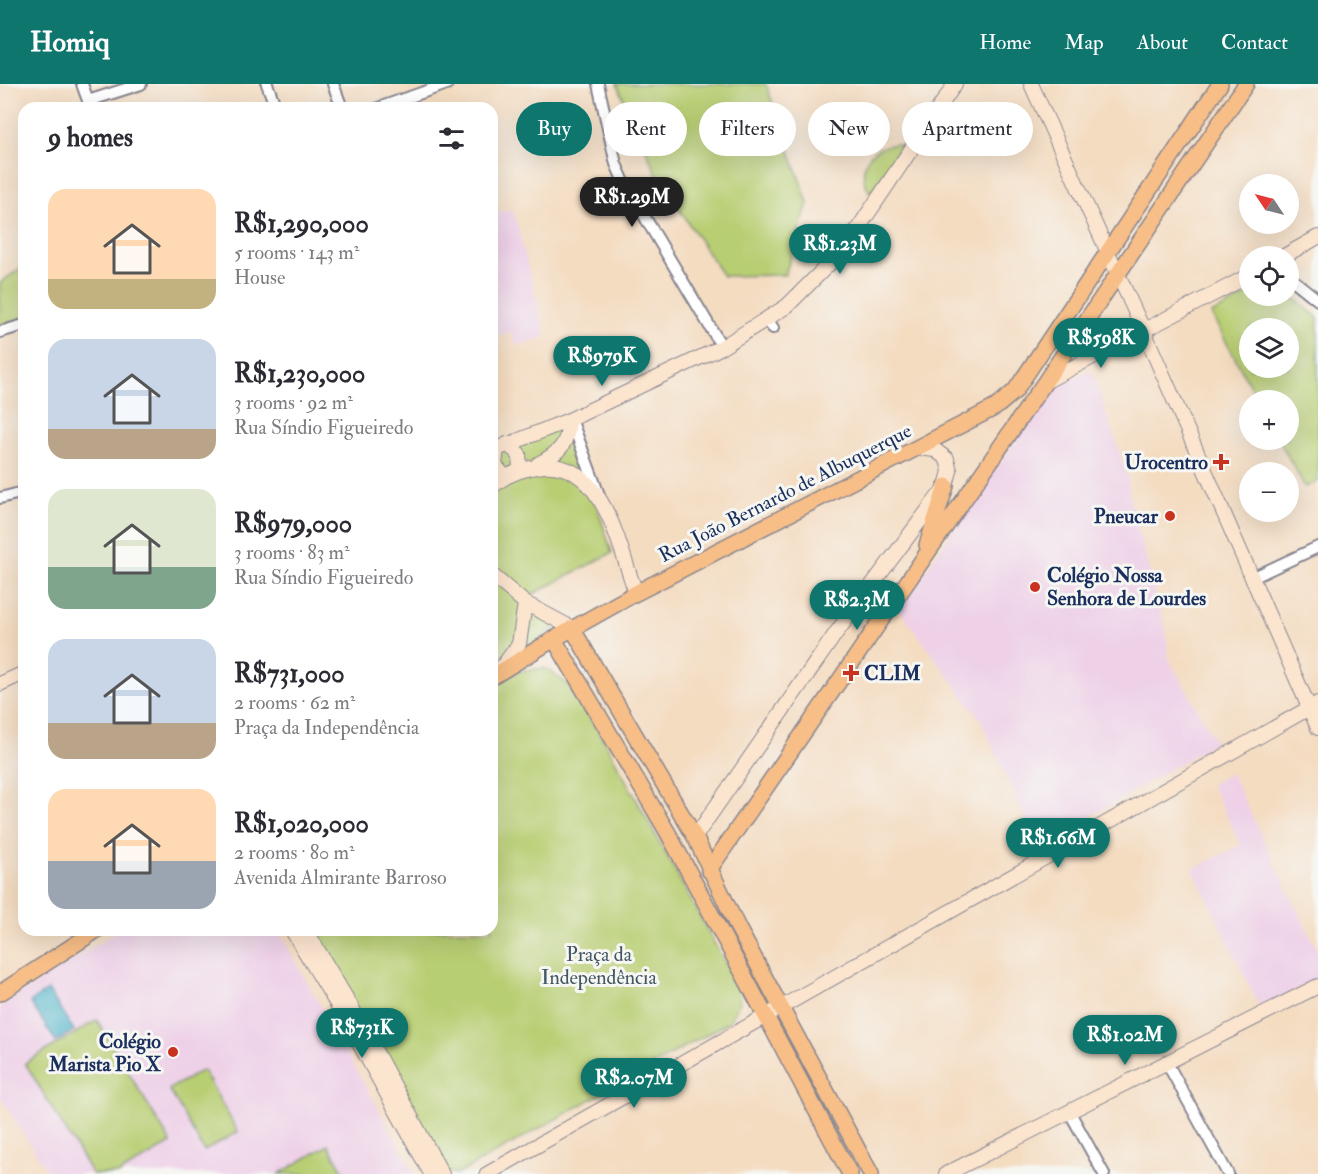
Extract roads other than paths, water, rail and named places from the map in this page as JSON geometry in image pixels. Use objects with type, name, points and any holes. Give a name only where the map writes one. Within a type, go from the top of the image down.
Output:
[{"type":"main road","name":"Rua João Bernardo de Albuquerque","points":[[572,628],[996,407],[1015,391],[1220,84]]},
{"type":"main road","points":[[709,870],[1045,382],[1246,84]]},
{"type":"main road","points":[[922,562],[946,486]]},
{"type":"main road","points":[[498,673],[572,628],[695,837],[709,870],[871,1174]]},
{"type":"main road","points":[[554,639],[668,832],[850,1174]]},
{"type":"main road","points":[[0,993],[88,936]]},
{"type":"street","points":[[82,84],[88,102]]},
{"type":"street","points":[[96,102],[141,84]]},
{"type":"street","points":[[267,84],[274,102]]},
{"type":"street","points":[[333,84],[340,102]]},
{"type":"street","points":[[392,102],[430,86],[447,84]]},
{"type":"street","points":[[598,84],[616,164],[624,182],[722,346]]},
{"type":"street","points":[[499,448],[570,420],[770,324],[834,260],[857,230],[955,84]]},
{"type":"street","points":[[1031,84],[1143,329],[1252,578],[1313,705],[1318,728]]},
{"type":"street","points":[[1299,248],[1318,237]]},
{"type":"street","points":[[1045,382],[1239,281]]},
{"type":"street","points":[[1299,285],[1318,300]]},
{"type":"street","points":[[0,332],[18,328]]},
{"type":"street","points":[[498,482],[564,447],[570,420]]},
{"type":"street","points":[[570,420],[636,593]]},
{"type":"street","points":[[499,448],[519,454],[527,468]]},
{"type":"street","points":[[695,837],[836,633],[946,486],[950,471],[947,459],[935,450],[919,448]]},
{"type":"street","points":[[527,468],[567,467],[599,495]]},
{"type":"street","points":[[498,469],[505,477]]},
{"type":"street","points":[[0,498],[18,494]]},
{"type":"street","points":[[1252,578],[1318,547]]},
{"type":"street","points":[[498,580],[525,603],[572,628]]},
{"type":"street","points":[[498,671],[519,644],[525,603]]},
{"type":"street","points":[[0,684],[18,676]]},
{"type":"street","points":[[487,1174],[1313,705]]},
{"type":"street","points":[[296,936],[343,1014],[431,1174]]},
{"type":"street","points":[[309,936],[442,1174]]},
{"type":"street","points":[[946,1174],[1318,986]]},
{"type":"street","points":[[1167,1063],[1228,1174]]},
{"type":"street","points":[[1069,1111],[1104,1174]]},
{"type":"water","points":[[48,990],[74,1030],[56,1042],[30,1002]]},
{"type":"place","name":"Urocentro","points":[[1221,462]]},
{"type":"place","name":"Pneucar","points":[[1170,516]]},
{"type":"place","name":"Colégio Nossa Senhora de Lourdes","points":[[1035,587]]},
{"type":"place","name":"CLIM","points":[[851,673]]},
{"type":"place","name":"Colégio Marista Pio X","points":[[173,1052]]},
{"type":"park label","name":"Praça da Independência","points":[[599,966]]}]
